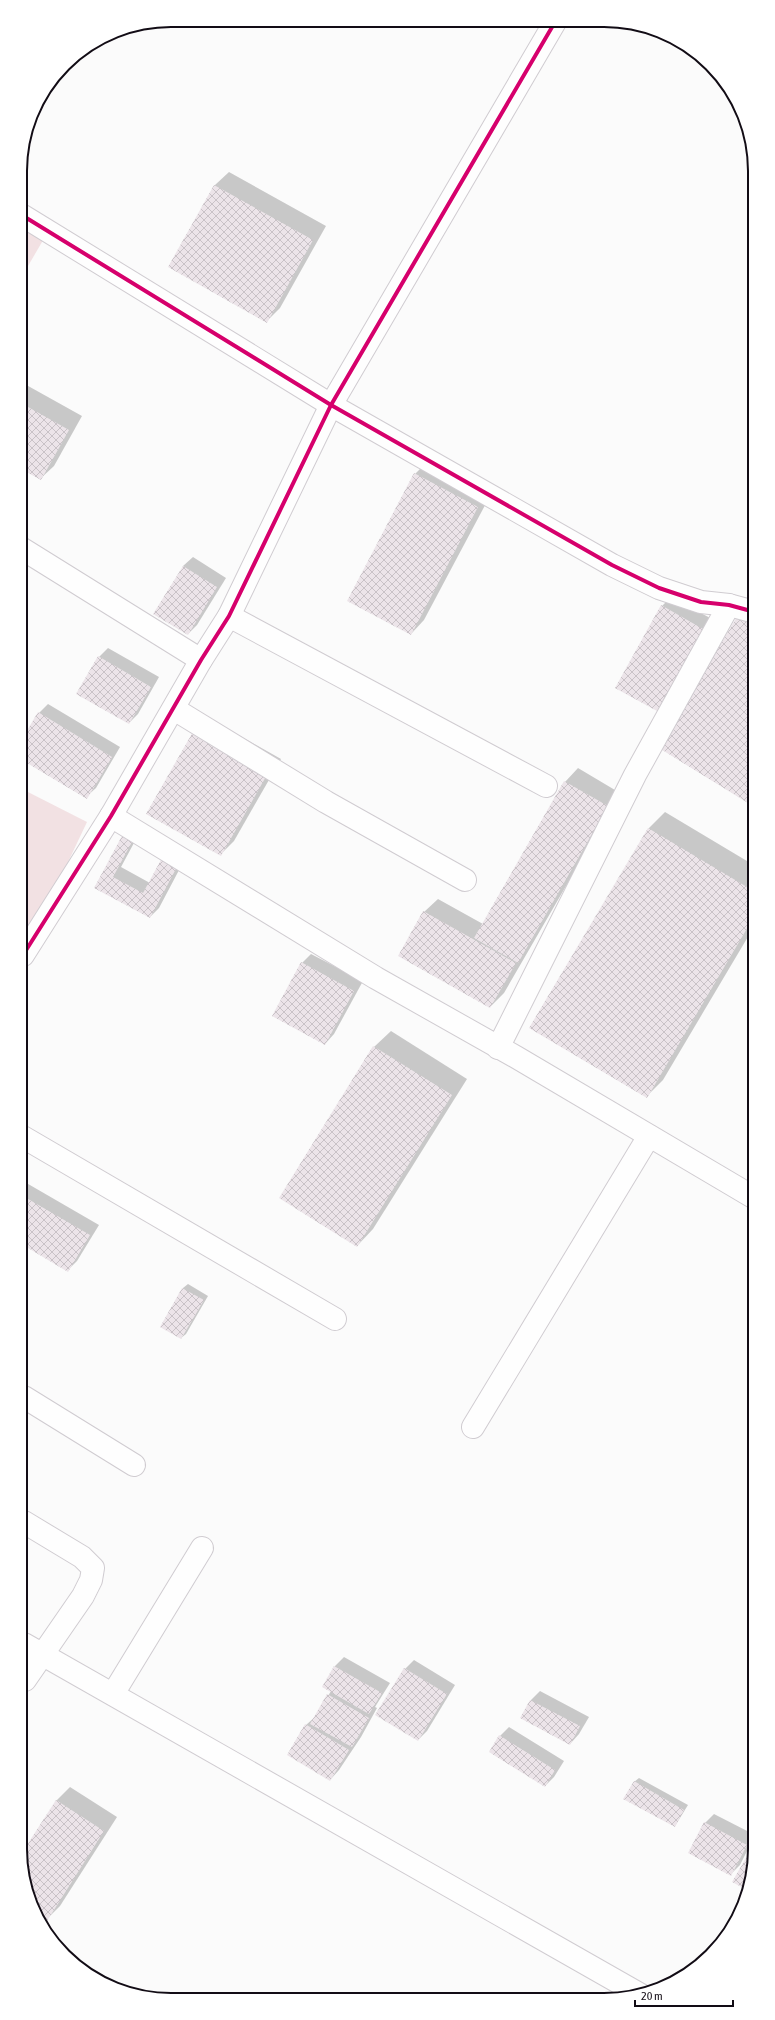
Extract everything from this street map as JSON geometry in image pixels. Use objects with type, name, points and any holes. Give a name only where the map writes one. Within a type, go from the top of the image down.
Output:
[{"type":"street","points":[[27,947],[111,816],[201,660],[229,616],[331,405],[551,27]]},
{"type":"street","points":[[27,218],[331,405],[612,565],[666,591],[701,602],[729,605],[748,610]]},
{"type":"street","points":[[27,552],[201,660]]},
{"type":"street","points":[[498,1048],[635,775],[729,605]]},
{"type":"street","points":[[229,616],[546,786]]},
{"type":"street","points":[[174,708],[326,802],[465,880]]},
{"type":"street","points":[[111,816],[376,978],[748,1194]]},
{"type":"street","points":[[473,1427],[649,1136]]},
{"type":"street","points":[[27,1145],[335,1319]]},
{"type":"street","points":[[27,1399],[134,1466]]},
{"type":"street","points":[[27,1524],[82,1557],[92,1568],[91,1580],[83,1596],[27,1676]]},
{"type":"street","points":[[113,1694],[202,1548]]},
{"type":"street","points":[[27,1646],[632,1990]]},
{"type":"shaded area","points":[[27,221],[49,230],[27,268]]},
{"type":"shaded area","points":[[27,792],[87,822],[27,949]]},
{"type":"building","points":[[214,185],[313,240],[267,323],[168,267]]},
{"type":"building","points":[[27,406],[69,430],[41,480],[27,472]]},
{"type":"building","points":[[414,473],[478,507],[411,635],[347,601]]},
{"type":"building","points":[[183,566],[217,587],[188,635],[153,614]]},
{"type":"building","points":[[661,605],[703,629],[657,711],[615,688]]},
{"type":"building","points":[[738,615],[748,620],[748,803],[659,748]]},
{"type":"building","points":[[98,656],[151,687],[129,724],[76,694]]},
{"type":"building","points":[[38,712],[112,757],[87,799],[27,763],[27,731]]},
{"type":"building","points":[[194,730],[268,773],[221,856],[146,814]]},
{"type":"building","points":[[564,781],[608,806],[518,963],[474,938]]},
{"type":"building","points":[[648,828],[748,888],[748,927],[647,1098],[529,1028]]},
{"type":"building","points":[[123,834],[133,840],[113,877],[143,893],[163,856],[178,865],[150,918],[94,888]]},
{"type":"building","points":[[423,911],[516,963],[490,1008],[398,956]]},
{"type":"building","points":[[301,962],[354,991],[325,1045],[272,1016]]},
{"type":"building","points":[[373,1046],[452,1095],[357,1247],[279,1198]]},
{"type":"building","points":[[27,1198],[90,1235],[68,1272],[27,1247]]},
{"type":"building","points":[[182,1288],[204,1300],[181,1339],[160,1327]]},
{"type":"building","points":[[334,1666],[382,1693],[369,1714],[322,1687]]},
{"type":"building","points":[[404,1668],[447,1694],[418,1741],[375,1715]]},
{"type":"building","points":[[327,1694],[369,1718],[352,1747],[310,1724]]},
{"type":"building","points":[[530,1700],[580,1726],[570,1745],[520,1718]]},
{"type":"building","points":[[305,1724],[349,1750],[330,1781],[287,1755]]},
{"type":"building","points":[[499,1735],[555,1770],[545,1787],[489,1752]]},
{"type":"building","points":[[634,1781],[684,1810],[675,1827],[623,1799]]},
{"type":"building","points":[[56,1800],[104,1831],[47,1921],[38,1904],[32,1886],[28,1868],[27,1845]]},
{"type":"building","points":[[704,1822],[747,1845],[731,1876],[688,1853]]},
{"type":"building","points":[[748,1854],[747,1868],[742,1888],[732,1882]]},
{"type":"cycle path","points":[[27,949],[111,816],[201,660],[229,616],[331,405],[552,27]]},
{"type":"cycle path","points":[[27,218],[331,405],[612,565],[659,588],[701,602],[729,605],[748,610]]}]
